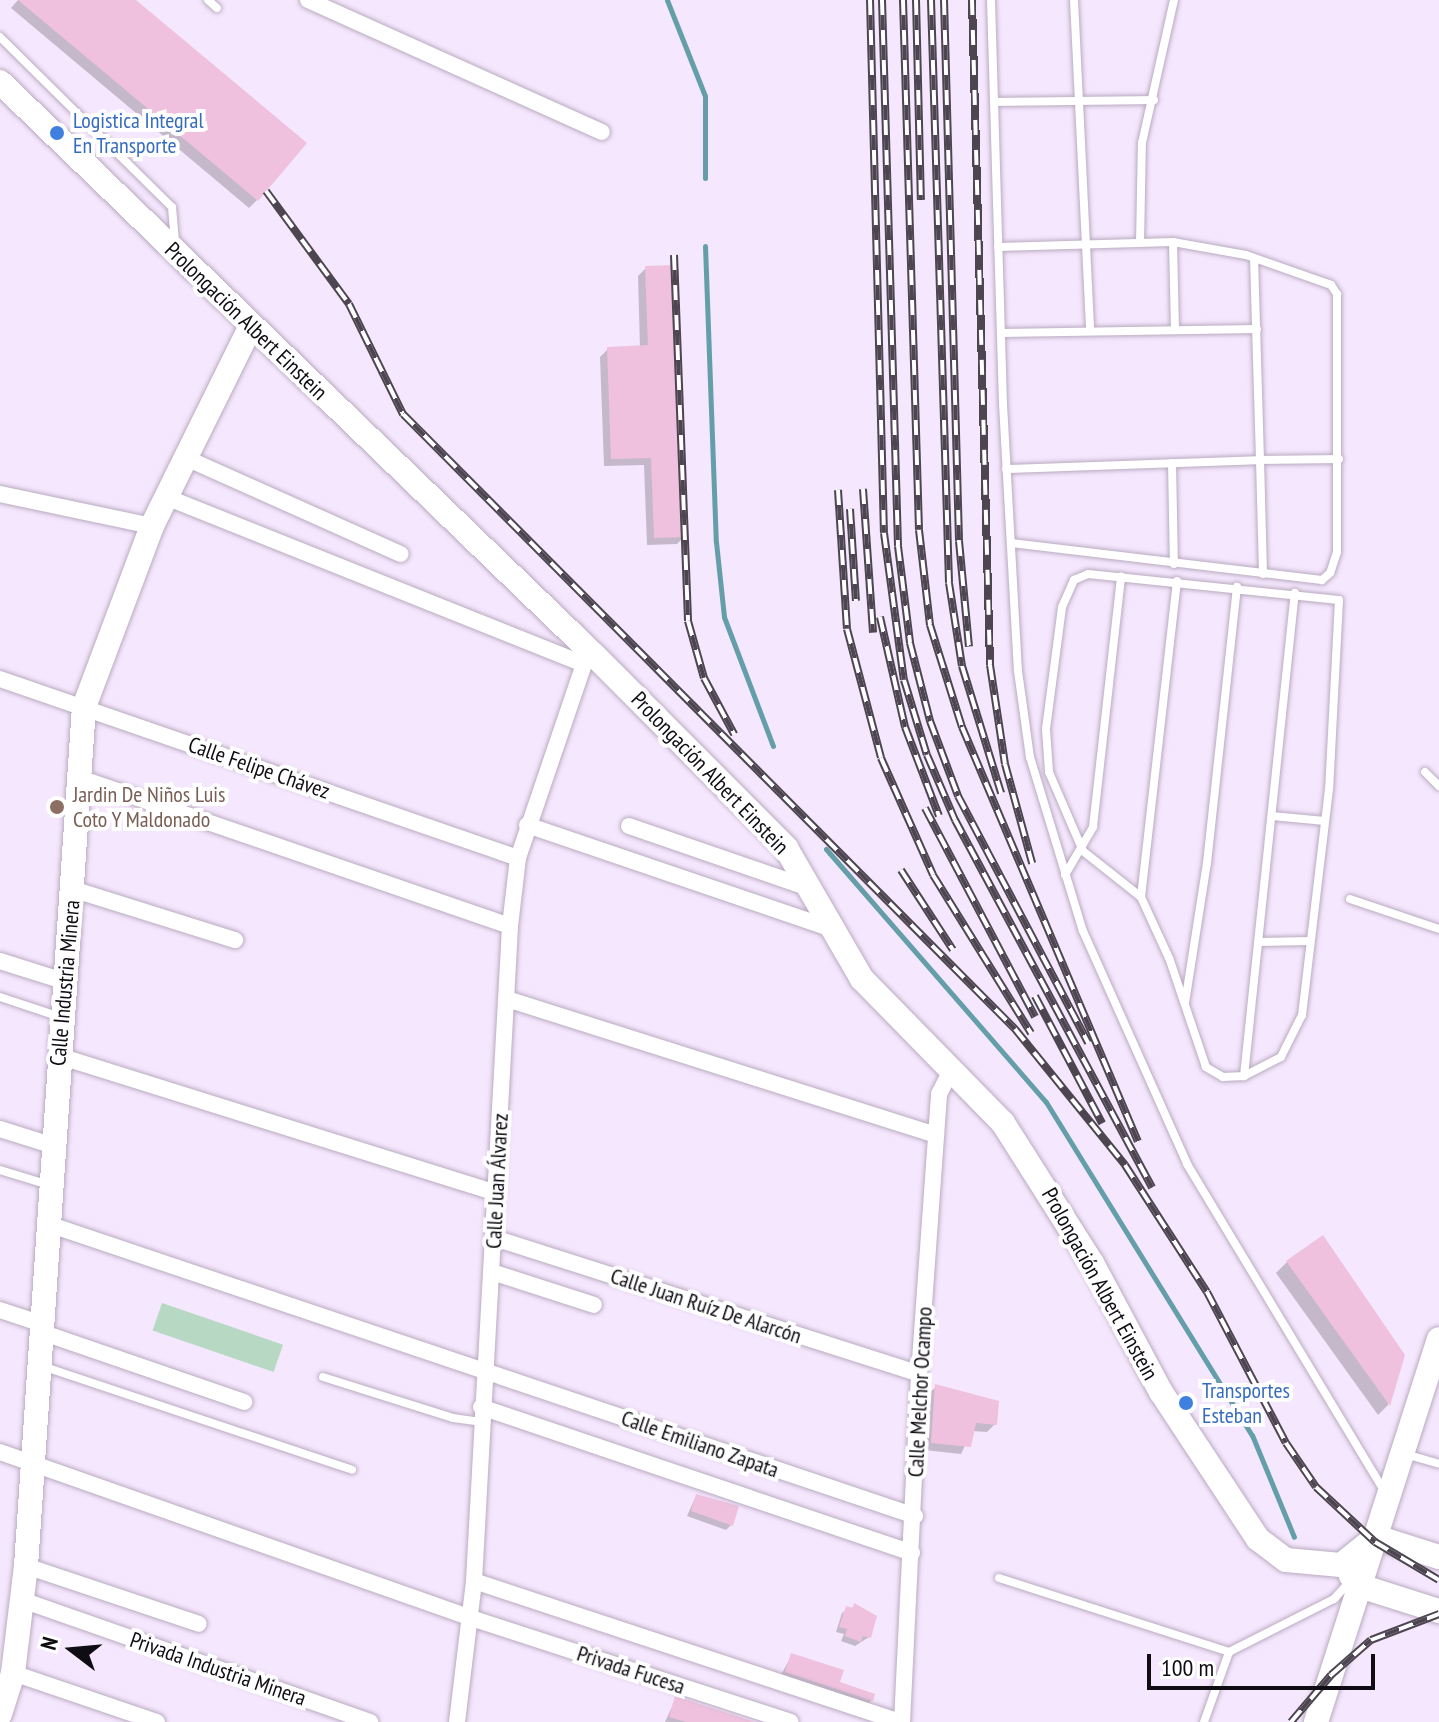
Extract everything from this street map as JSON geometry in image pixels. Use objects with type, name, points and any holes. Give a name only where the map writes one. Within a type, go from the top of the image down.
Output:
[{"type":"main road","name":"Prolongación Albert Einstein","points":[[0,82],[786,848],[862,979],[953,1067],[1003,1123],[1051,1194],[1161,1392],[1258,1539],[1286,1560],[1351,1577],[1439,1611]]},
{"type":"main road","name":"Calle Industria Minera","points":[[17,1722],[9,1632],[22,1600],[26,1566],[51,1145],[84,707],[152,526],[251,326]]},
{"type":"main road","points":[[1316,1722],[1351,1577],[1376,1537],[1439,1339]]},
{"type":"main road","points":[[1376,1537],[1439,1557]]},
{"type":"main road","name":"Calle Industria Minera","points":[[0,1714],[13,1673]]},
{"type":"street","points":[[308,0],[602,132]]},
{"type":"street","points":[[186,458],[401,554]]},
{"type":"street","points":[[0,494],[152,526]]},
{"type":"street","points":[[166,497],[589,659]]},
{"type":"street","name":"Calle Juan Álvarez","points":[[457,1722],[474,1581],[510,926],[518,858],[527,825],[589,659]]},
{"type":"street","name":"Calle Felipe Chávez","points":[[0,679],[518,858]]},
{"type":"street","points":[[77,777],[510,926]]},
{"type":"street","points":[[527,825],[833,929]]},
{"type":"street","points":[[629,826],[810,888]]},
{"type":"street","points":[[72,889],[235,940]]},
{"type":"street","points":[[0,961],[63,981]]},
{"type":"street","points":[[507,999],[936,1135]]},
{"type":"street","points":[[59,1056],[496,1193]]},
{"type":"street","name":"Calle Melchor Ocampo","points":[[902,1722],[915,1516],[919,1374],[936,1135],[941,1086],[953,1067]]},
{"type":"street","points":[[0,1129],[51,1145]]},
{"type":"street","name":"Calle Emiliano Zapata","points":[[48,1224],[915,1516]]},
{"type":"street","name":"Calle Juan Ruíz De Alarcón","points":[[494,1238],[919,1374]]},
{"type":"street","points":[[492,1272],[594,1305]]},
{"type":"street","points":[[0,1310],[244,1402]]},
{"type":"street","points":[[481,1414],[912,1553]]},
{"type":"street","name":"Privada Fucesa","points":[[0,1452],[471,1618],[791,1722]]},
{"type":"street","points":[[26,1566],[199,1624]]},
{"type":"street","points":[[474,1581],[902,1722]]},
{"type":"street","name":"Privada Industria Minera","points":[[22,1600],[370,1722]]},
{"type":"street","points":[[13,1673],[157,1722]]},
{"type":"lane","points":[[208,0],[217,8]]},
{"type":"lane","points":[[991,0],[1006,469],[1022,715],[1083,931],[1187,1164],[1388,1498]]},
{"type":"lane","points":[[1074,0],[1090,331]]},
{"type":"lane","points":[[1140,243],[1138,175],[1174,0]]},
{"type":"lane","points":[[0,37],[172,207],[175,253]]},
{"type":"lane","points":[[994,102],[1154,100]]},
{"type":"lane","points":[[998,247],[1173,242],[1254,260],[1336,289],[1337,552],[1330,573],[1322,580],[1011,543]]},
{"type":"lane","points":[[1173,242],[1175,329]]},
{"type":"lane","points":[[1254,260],[1263,574]]},
{"type":"lane","points":[[1001,333],[1257,329]]},
{"type":"lane","points":[[1006,469],[1339,459]]},
{"type":"lane","points":[[1172,463],[1174,564]]},
{"type":"lane","points":[[1141,897],[1083,851],[1060,804],[1046,754],[1062,607],[1079,576],[1177,581],[1335,596],[1340,604],[1325,821],[1297,1031],[1281,1057],[1244,1076],[1223,1077],[1206,1067],[1185,1004],[1141,897],[1177,581]]},
{"type":"lane","points":[[1065,875],[1083,851],[1094,819],[1121,577]]},
{"type":"lane","points":[[1185,1004],[1207,863],[1237,587]]},
{"type":"lane","points":[[1244,1076],[1295,593]]},
{"type":"lane","points":[[1425,772],[1439,786]]},
{"type":"lane","points":[[1272,816],[1325,821]]},
{"type":"lane","points":[[1350,899],[1439,929]]},
{"type":"lane","points":[[1259,942],[1310,941]]},
{"type":"lane","points":[[0,997],[60,1017]]},
{"type":"lane","points":[[0,1170],[49,1186]]},
{"type":"lane","points":[[38,1364],[352,1470]]},
{"type":"lane","points":[[323,1377],[453,1418],[481,1414]]},
{"type":"lane","points":[[1403,1453],[1439,1464]]},
{"type":"lane","points":[[1204,1722],[1229,1652],[1334,1599],[1351,1577]]},
{"type":"lane","points":[[999,1578],[1229,1652]]},
{"type":"green space","points":[[162,1303],[283,1345],[274,1372],[153,1330]]},
{"type":"building","points":[[18,0],[136,0],[307,143],[258,201]]},
{"type":"building","points":[[678,265],[687,537],[654,538],[651,458],[611,459],[607,347],[648,345],[645,266]]},
{"type":"building","points":[[1323,1235],[1405,1355],[1390,1406],[1286,1261]]},
{"type":"building","points":[[935,1384],[999,1401],[997,1425],[976,1423],[971,1447],[931,1443]]},
{"type":"building","points":[[696,1494],[739,1506],[733,1526],[691,1511]]},
{"type":"building","points":[[854,1603],[877,1616],[871,1638],[863,1636],[861,1642],[845,1636],[847,1629],[839,1627],[846,1606],[853,1608]]},
{"type":"building","points":[[791,1653],[844,1670],[840,1682],[875,1694],[873,1701],[785,1672]]},
{"type":"building","points":[[675,1696],[755,1722],[686,1722],[669,1717]]},
{"type":"waterway","points":[[667,0],[705,96],[705,178]]},
{"type":"waterway","points":[[705,246],[716,542],[724,617],[773,746]]},
{"type":"waterway","points":[[826,849],[1046,1102],[1252,1435],[1294,1537]]},
{"type":"railway","points":[[870,0],[884,533],[904,680],[927,755],[955,820],[1152,1188]]},
{"type":"railway","points":[[882,0],[898,546],[910,643],[930,721],[958,796],[1088,1043]]},
{"type":"railway","points":[[903,0],[919,530],[930,625],[962,727],[1138,1141]]},
{"type":"railway","points":[[916,0],[921,200]]},
{"type":"railway","points":[[931,0],[949,583],[962,666],[1001,793]]},
{"type":"railway","points":[[944,0],[959,541],[969,647]]},
{"type":"railway","points":[[972,0],[990,665],[1005,764],[1032,863]]},
{"type":"railway","points":[[266,191],[349,304],[403,414],[1015,1029],[1125,1165],[1207,1292],[1286,1443],[1316,1487],[1375,1542],[1439,1580]]},
{"type":"railway","points":[[674,255],[688,621],[704,678],[734,734]]},
{"type":"railway","points":[[863,489],[873,633]]},
{"type":"railway","points":[[838,490],[847,629],[881,758],[933,875],[1031,1033]]},
{"type":"railway","points":[[850,509],[856,601]]},
{"type":"railway","points":[[880,617],[905,727],[939,816]]},
{"type":"railway","points":[[925,808],[1035,1017]]},
{"type":"railway","points":[[901,870],[953,950]]},
{"type":"railway","points":[[1035,996],[1102,1123]]},
{"type":"railway","points":[[1291,1722],[1331,1675],[1371,1640],[1439,1614]]},
{"type":"place","name":"Logistica Integral En Transporte","points":[[57,133]]},
{"type":"place","name":"Jardin De Niños Luis Coto Y Maldonado","points":[[57,807]]},
{"type":"place","name":"Transportes Esteban","points":[[1186,1403]]}]
